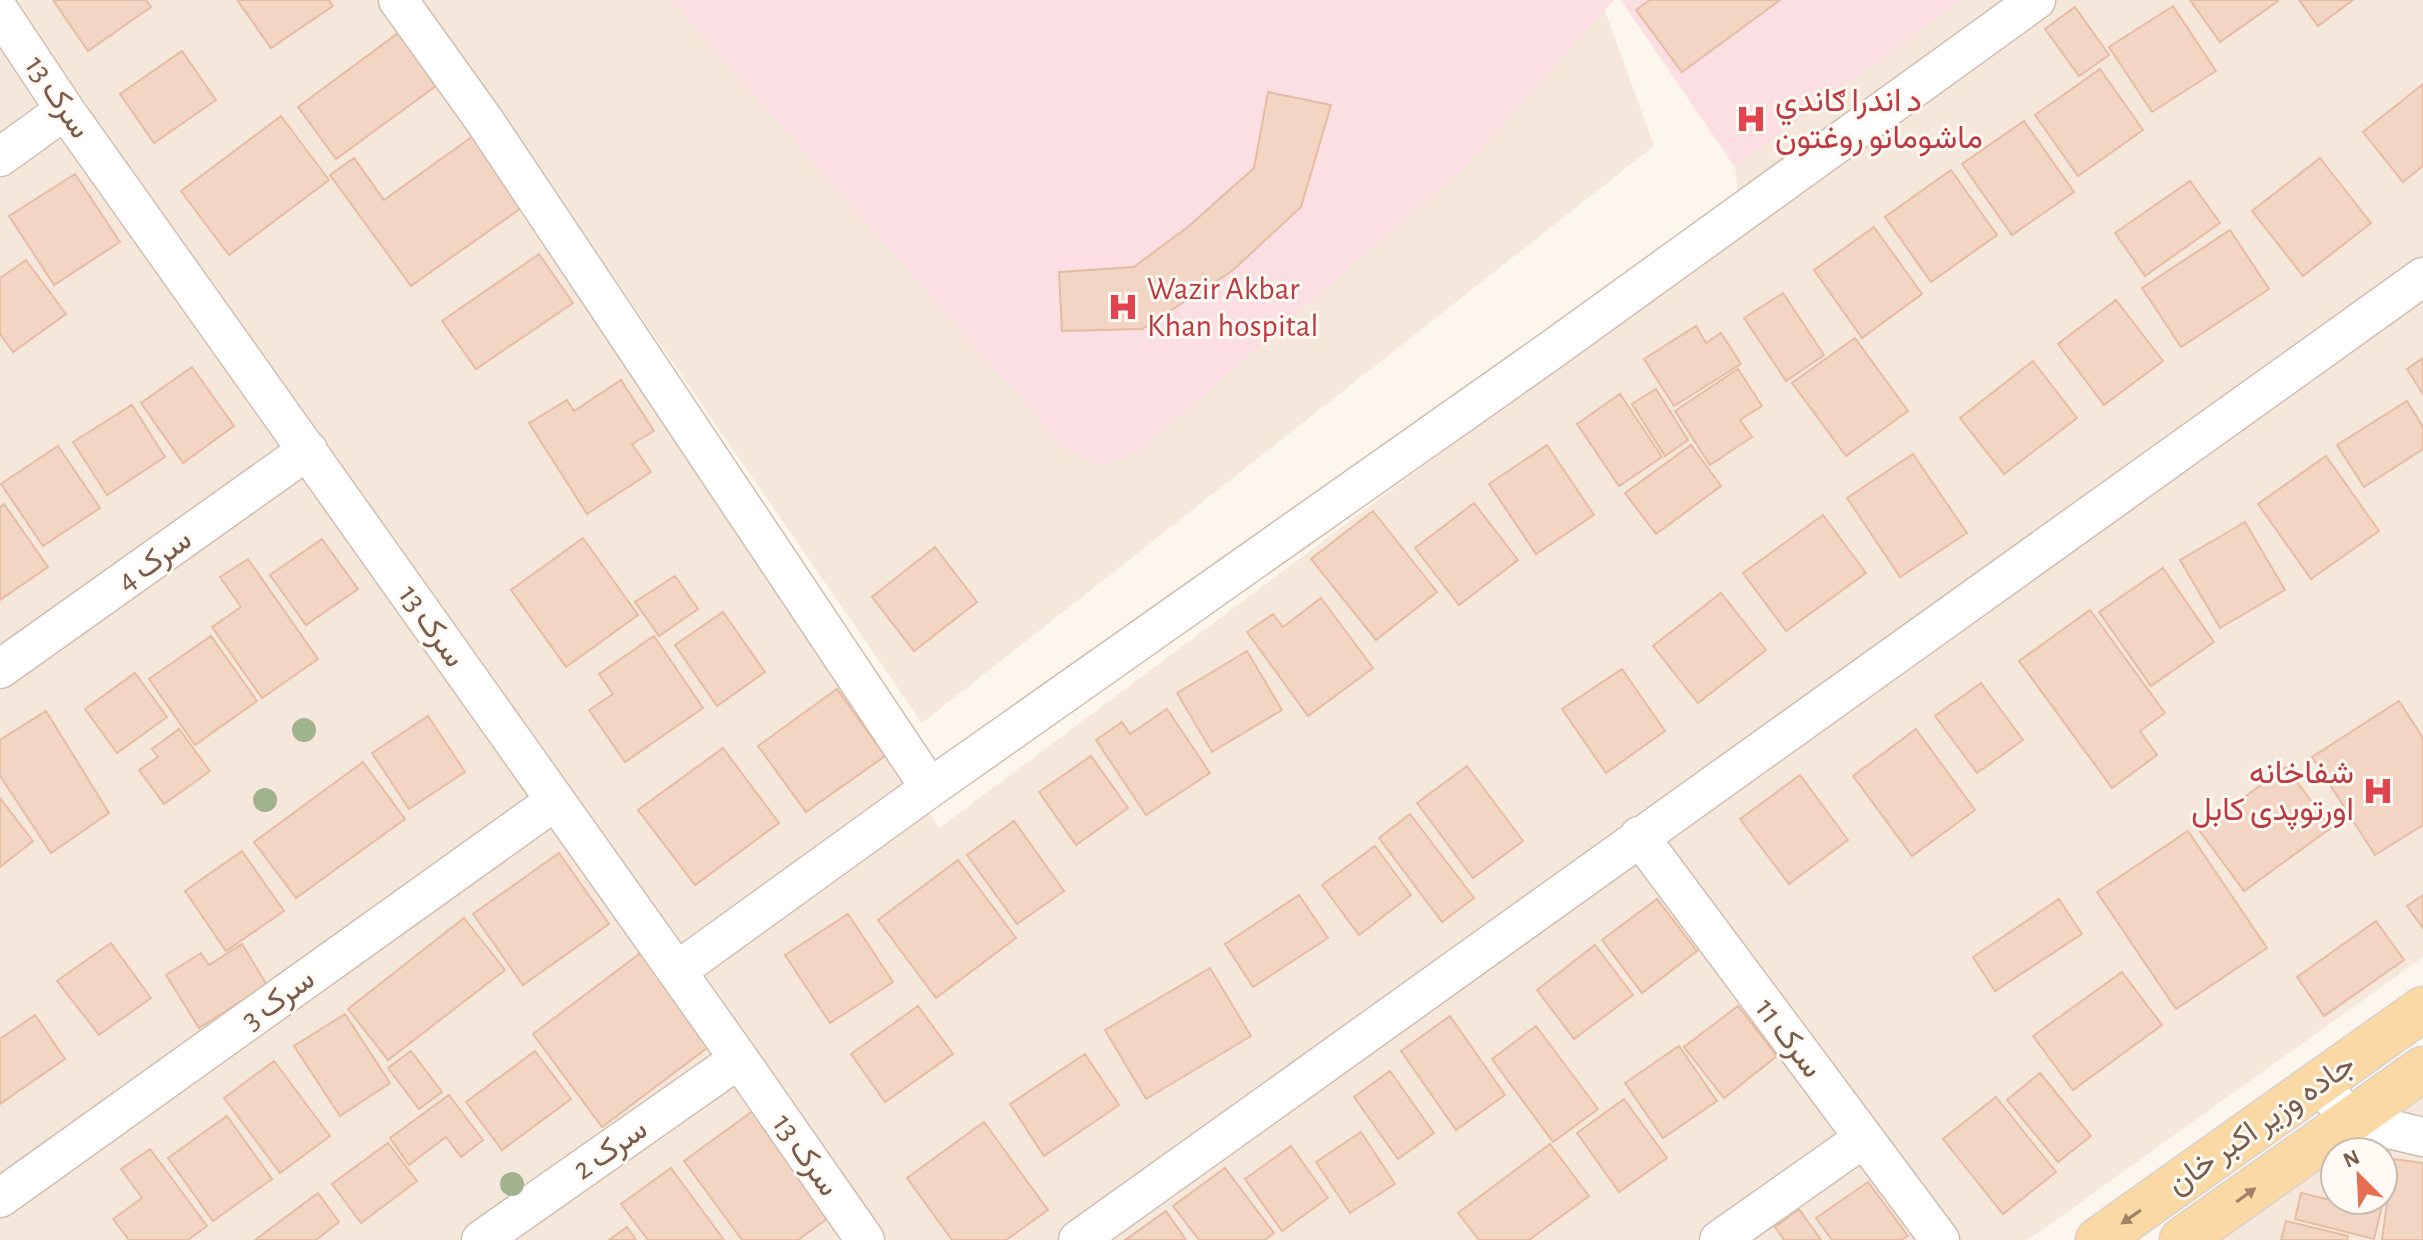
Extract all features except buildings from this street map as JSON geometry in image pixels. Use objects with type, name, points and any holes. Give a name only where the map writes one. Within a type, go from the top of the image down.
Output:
[{"type":"main road","name":"جاده وزیر اکبر خان","points":[[2098,1240],[2423,1009]]},
{"type":"main road","points":[[2182,1240],[2423,1069]]},
{"type":"street","points":[[398,0],[484,120],[930,788]]},
{"type":"street","points":[[677,971],[930,788],[1550,351],[2036,0]]},
{"type":"street","name":"سرک 13","points":[[0,12],[65,110],[865,1240]]},
{"type":"street","points":[[0,157],[65,110]]},
{"type":"street","points":[[1078,1240],[2423,277]]},
{"type":"street","name":"سرک 4","points":[[0,669],[308,450]]},
{"type":"street","name":"سرک 3","points":[[0,1198],[555,801]]},
{"type":"street","name":"سرک 11","points":[[1639,836],[1940,1240]]},
{"type":"street","name":"سرک 2","points":[[481,1240],[739,1059]]},
{"type":"street","points":[[2319,1083],[2351,1120],[2423,1137]]},
{"type":"street","points":[[1719,1240],[1864,1138]]},
{"type":"shaded area","points":[[0,0],[389,0],[464,105],[939,828],[1742,228],[1735,167],[1621,0],[2423,0],[2423,957],[2028,1240],[0,1240]]},
{"type":"shaded area","points":[[422,0],[1601,0],[1654,146],[922,723]]},
{"type":"shaded area","name":"Wazir Akbar Khan hospital","points":[[671,0],[1614,0],[1465,167],[1136,454],[1099,466],[1063,447]]},
{"type":"shaded area","name":"د اندرا ګاندي ماشومانو روغتون","points":[[1621,0],[1961,0],[1735,167]]},
{"type":"shaded area","points":[[2423,1069],[2423,1240],[2182,1240],[2319,1143],[2319,1216],[2399,1216],[2399,1136],[2329,1136]]},
{"type":"place","name":"د اندرا ګاندي ماشومانو روغتون","points":[[1751,119]]},
{"type":"place","name":"Wazir Akbar Khan hospital","points":[[1123,307]]},
{"type":"place","name":"شفاخانه اورتوپدی کابل","points":[[2378,791]]}]
